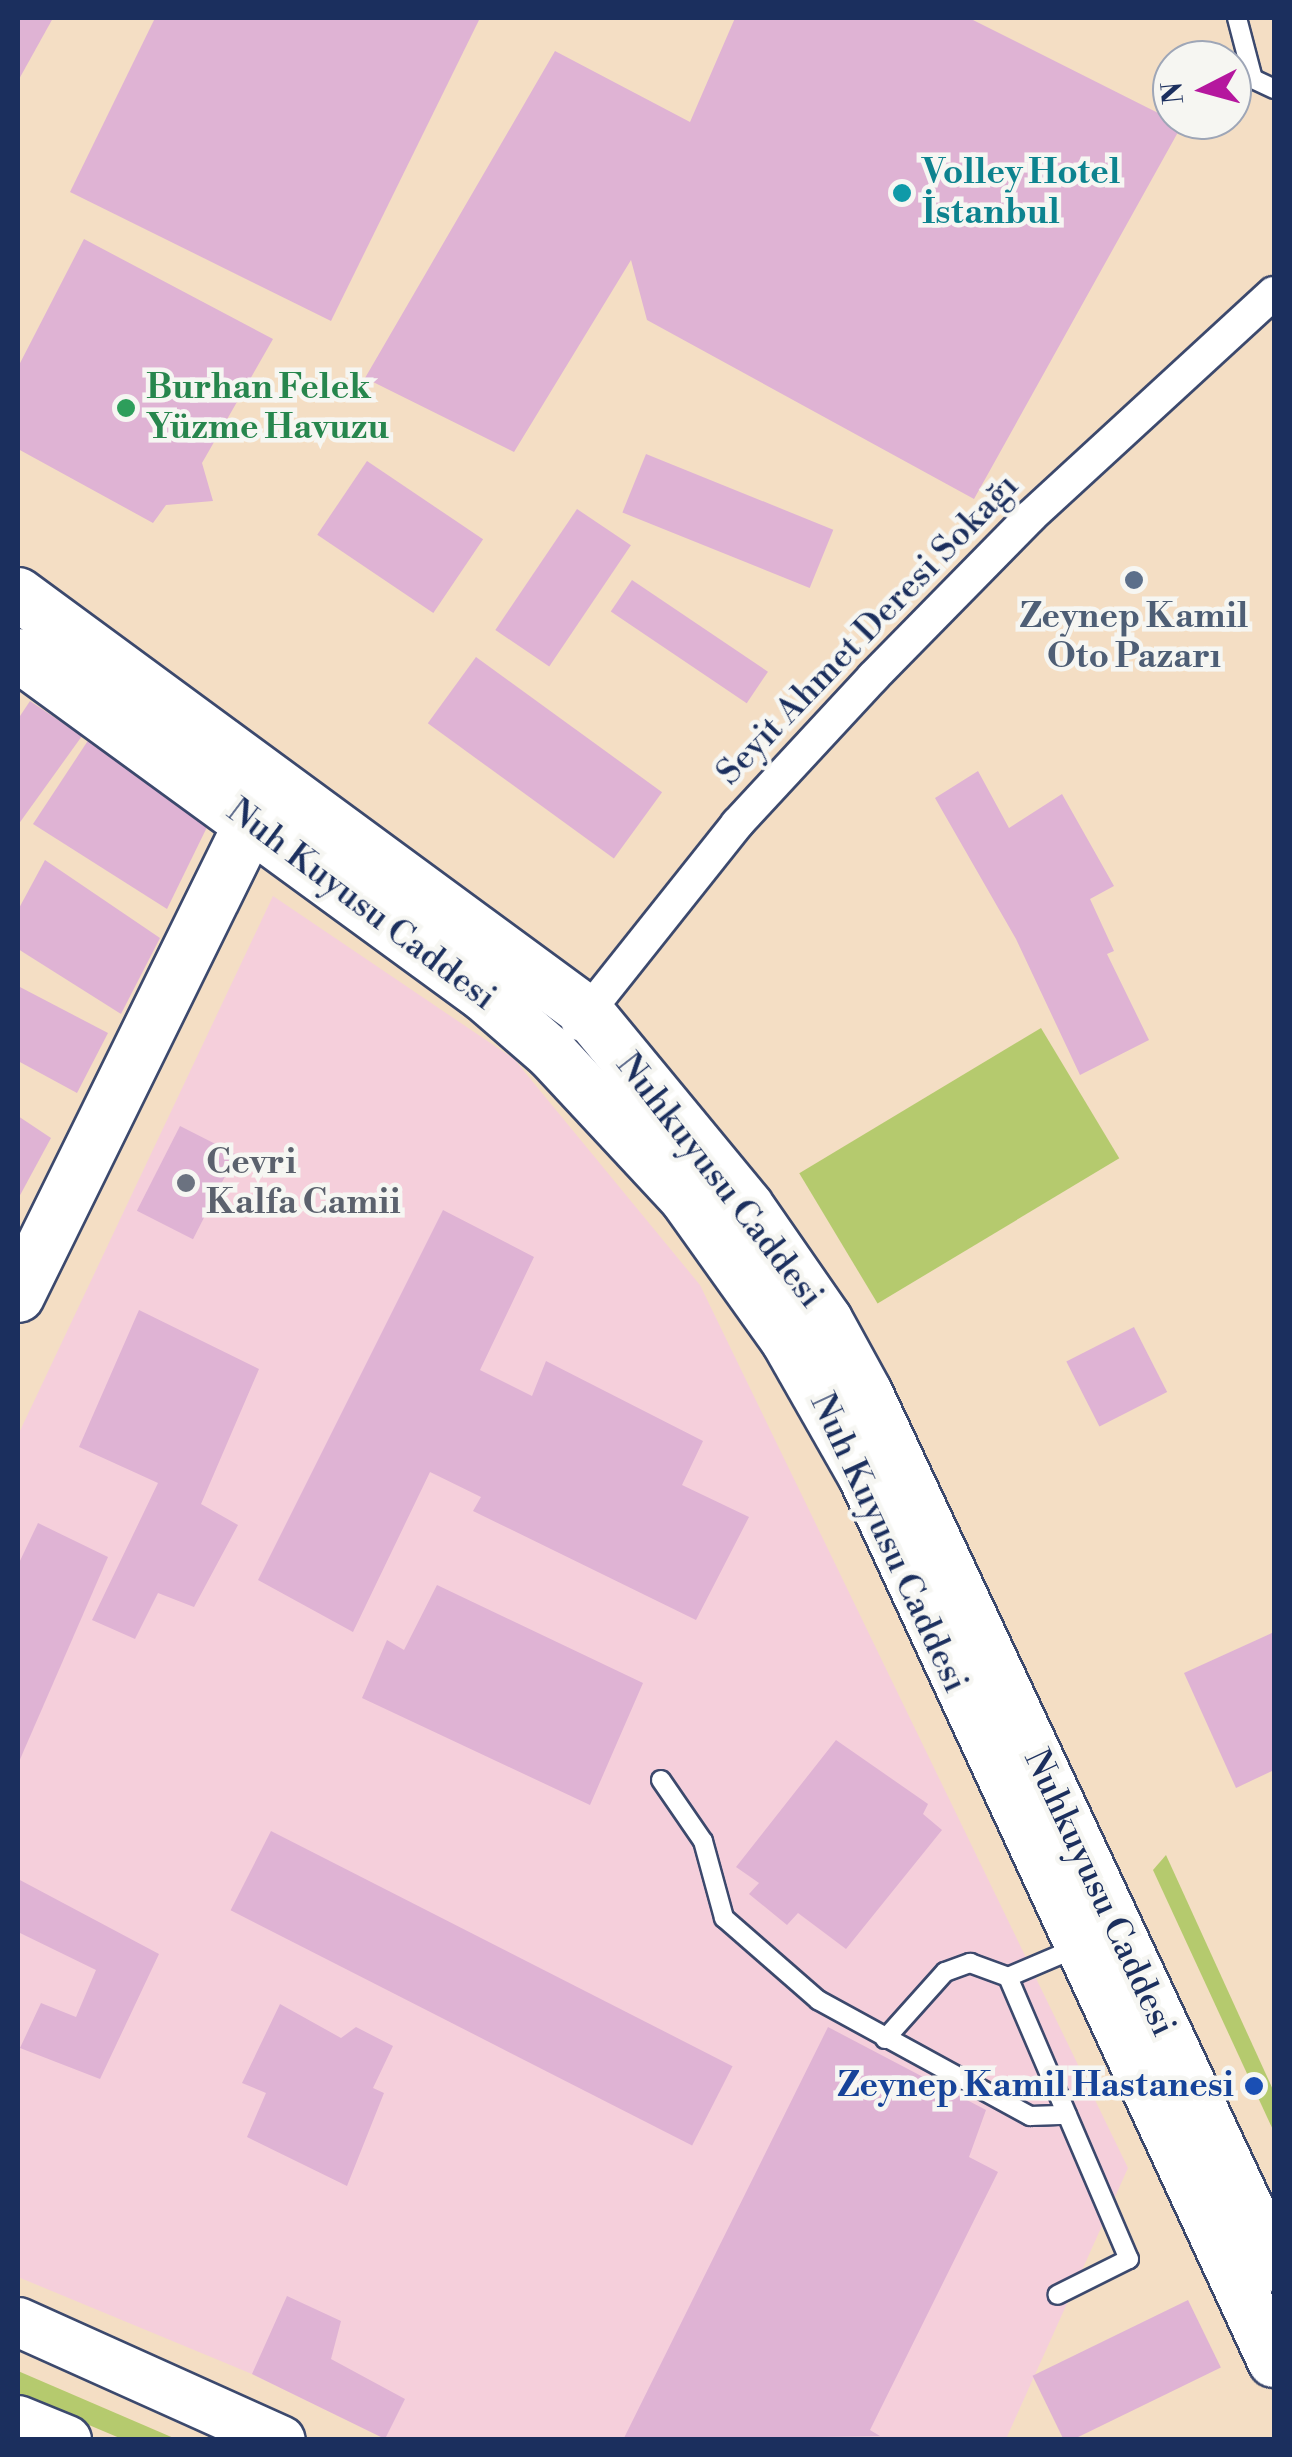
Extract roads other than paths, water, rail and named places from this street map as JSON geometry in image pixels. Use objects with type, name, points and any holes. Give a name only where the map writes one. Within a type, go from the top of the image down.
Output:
[{"type":"main road","name":"Nuhkuyusu Caddesi","points":[[18,594],[262,800],[588,1013],[747,1206],[826,1320],[1274,2265]]},
{"type":"main road","name":"Nuh Kuyusu Caddesi","points":[[18,655],[262,800],[551,1053],[685,1198],[788,1340],[865,1477],[1274,2361]]},
{"type":"main road","points":[[18,1296],[32,1235],[262,800]]},
{"type":"street","name":"Seyit Ahmet Deresi Sokağı","points":[[551,1053],[588,1013],[737,824],[873,677],[1030,516],[1274,293]]},
{"type":"street","points":[[18,2322],[281,2440]]},
{"type":"street","points":[[18,2420],[67,2440]]},
{"type":"lane","points":[[1238,18],[1253,80],[1274,89]]},
{"type":"lane","points":[[661,1780],[703,1841],[724,1918],[818,2000],[1030,2116],[1067,2116]]},
{"type":"lane","points":[[885,2039],[945,1972],[970,1963],[1008,1977],[1080,1946]]},
{"type":"lane","points":[[1008,1977],[1129,2259],[1057,2294]]},
{"type":"place","name":"Volley Hotel İstanbul","points":[[902,193]]},
{"type":"place","name":"Burhan Felek Yüzme Havuzu","points":[[126,408]]},
{"type":"place","name":"Zeynep Kamil Oto Pazarı","points":[[1134,580]]},
{"type":"place","name":"Cevri Kalfa Camii","points":[[186,1183]]},
{"type":"place","name":"Zeynep Kamil Hastanesi","points":[[1254,2086]]}]
